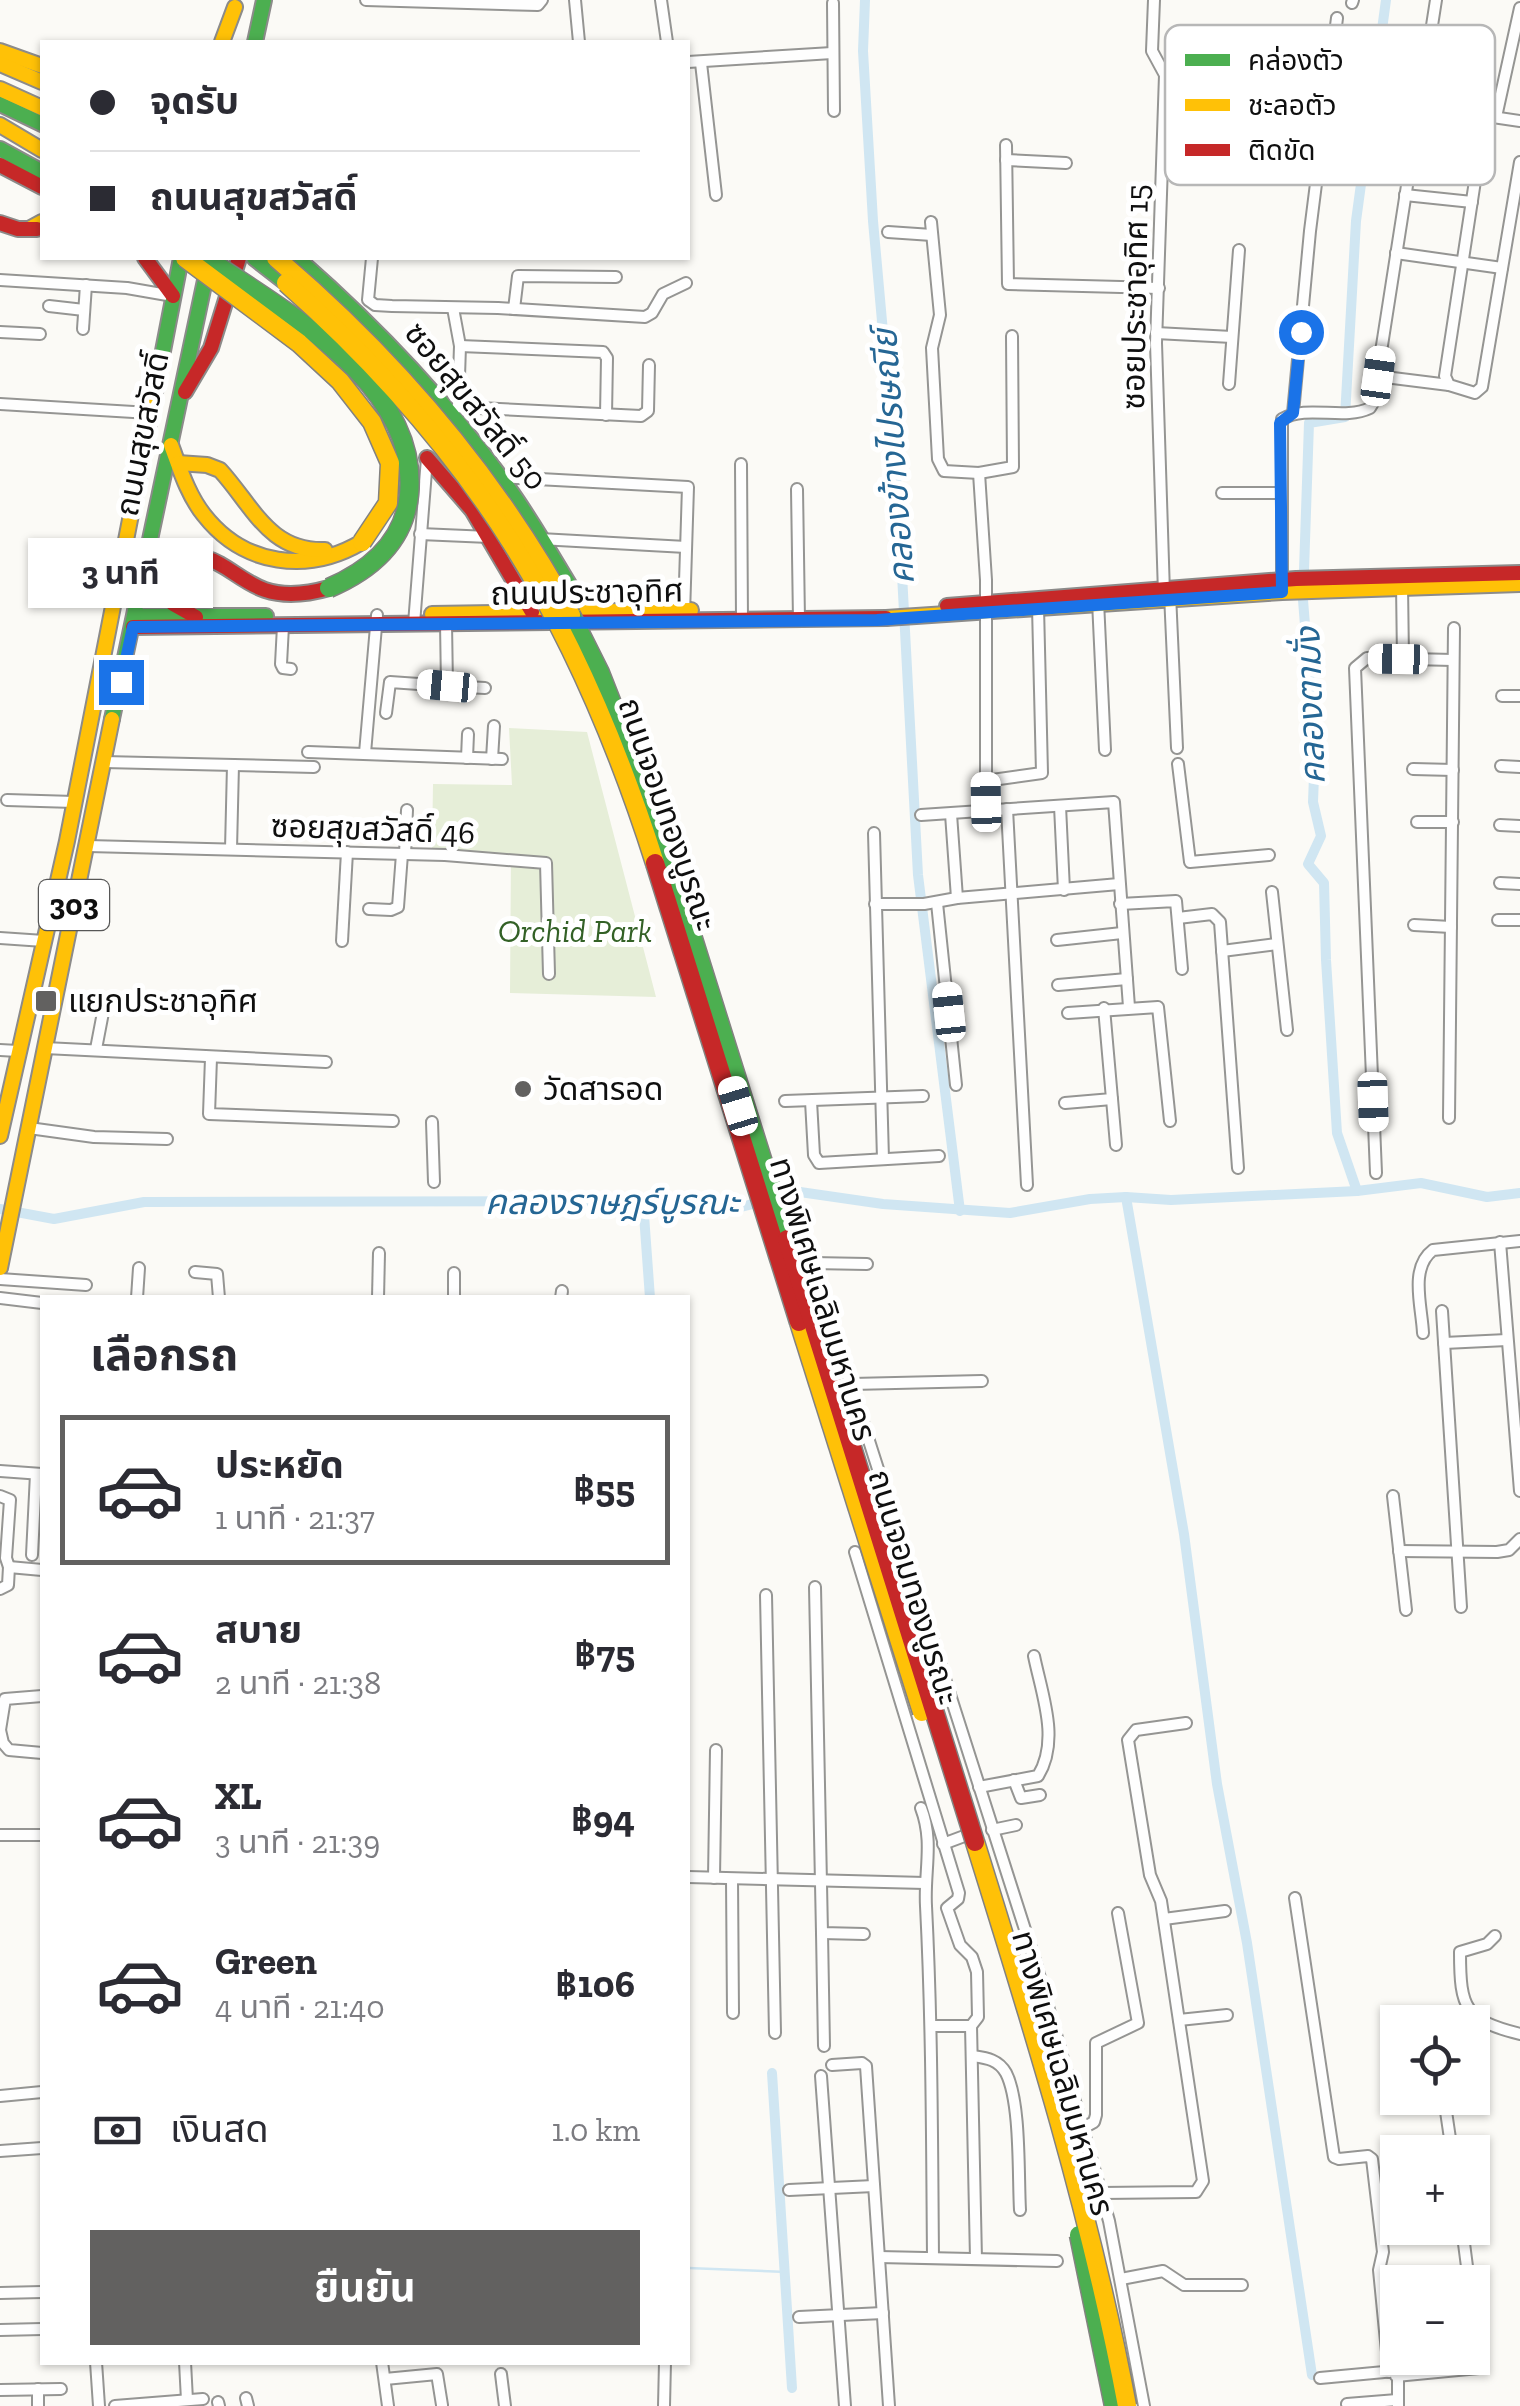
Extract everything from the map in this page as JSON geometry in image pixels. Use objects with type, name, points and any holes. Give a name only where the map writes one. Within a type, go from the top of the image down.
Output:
[{"type":"main road","points":[[254,40],[264,0]]},
{"type":"main road","points":[[213,40],[235,2]]},
{"type":"main road","points":[[226,40],[235,2]]},
{"type":"main road","points":[[0,52],[40,65]]},
{"type":"main road","points":[[0,64],[40,81]]},
{"type":"main road","points":[[0,89],[40,107]]},
{"type":"main road","points":[[0,104],[40,123]]},
{"type":"main road","points":[[0,125],[40,149]]},
{"type":"main road","points":[[0,149],[40,171]]},
{"type":"main road","points":[[0,165],[40,187]]},
{"type":"main road","points":[[0,223],[39,226]]},
{"type":"main road","points":[[147,260],[173,296]]},
{"type":"main road","points":[[172,260],[291,352],[362,426],[376,453],[378,484],[358,538],[319,552],[289,548],[275,538],[220,470],[174,454]]},
{"type":"main road","name":"ถนนสุขสวัสดิ์","points":[[0,1136],[9,1050],[44,941],[182,260]]},
{"type":"main road","points":[[174,454],[191,494],[212,524],[252,553],[283,562],[315,563],[335,558],[377,525],[390,489],[388,453],[376,426],[357,400],[311,355],[186,260]]},
{"type":"main road","name":"ถนนสุขสวัสดิ์","points":[[1,1263],[104,762],[174,454],[179,400],[208,260]]},
{"type":"main road","points":[[141,590],[162,568],[192,556],[210,557],[253,584],[275,592],[299,594],[329,588],[363,572],[394,542],[412,490],[408,447],[388,408],[348,363],[211,260]]},
{"type":"main road","points":[[179,400],[211,348],[237,260]]},
{"type":"main road","name":"ทางพิเศษเฉลิมมหานคร","points":[[256,260],[360,351],[461,469],[538,583],[604,718],[632,791],[1032,2064],[1120,2406]]},
{"type":"main road","name":"ทางพิเศษเฉลิมมหานคร","points":[[278,260],[350,322],[390,363],[472,462],[555,584],[615,710],[660,833],[1045,2067],[1106,2294],[1120,2406]]},
{"type":"main road","name":"ซอยสุขสวัสดิ์ 50","points":[[299,260],[333,288],[455,410],[586,612]]},
{"type":"main road","points":[[427,458],[446,477],[489,538],[532,612]]},
{"type":"main road","points":[[182,558],[166,572],[164,585],[172,604],[196,617]]},
{"type":"main road","name":"ถนนประชาอุทิศ","points":[[134,622],[283,626],[532,612],[904,614],[1098,598],[1520,573]]},
{"type":"main road","name":"ถนนประชาอุทิศ","points":[[1402,582],[1520,584]]},
{"type":"main road","name":"ถนนประชาอุทิศ","points":[[986,607],[1038,607],[1098,598]]},
{"type":"main road","name":"ถนนประชาอุทิศ","points":[[414,619],[446,624],[684,615]]},
{"type":"main road","name":"ถนนประชาอุทิศ","points":[[134,622],[196,617],[377,620]]},
{"type":"main road","points":[[110,620],[134,622]]},
{"type":"street","points":[[366,0],[538,5],[542,0]]},
{"type":"street","points":[[575,0],[579,40]]},
{"type":"street","points":[[661,0],[667,40]]},
{"type":"street","name":"ซอยประชาอุทิศ 15","points":[[1154,0],[1152,52],[1164,75],[1156,333],[1177,748]]},
{"type":"street","points":[[1432,25],[1436,0]]},
{"type":"street","points":[[833,3],[834,111]]},
{"type":"street","points":[[1495,99],[1520,8]]},
{"type":"street","points":[[1336,25],[1337,18]]},
{"type":"street","points":[[690,62],[832,53]]},
{"type":"street","points":[[701,63],[716,195]]},
{"type":"street","points":[[1495,118],[1520,121]]},
{"type":"street","points":[[1006,144],[1008,284],[1159,288]]},
{"type":"street","points":[[1006,160],[1066,162]]},
{"type":"street","points":[[1378,376],[1449,384],[1475,393],[1482,387],[1520,162]]},
{"type":"street","points":[[1293,413],[1316,185]]},
{"type":"street","points":[[1289,586],[1280,493],[1280,423],[1293,413],[1355,414],[1374,403],[1406,185]]},
{"type":"street","points":[[1449,384],[1445,376],[1476,185]]},
{"type":"street","points":[[1405,194],[1472,202]]},
{"type":"street","points":[[931,222],[940,315],[932,348],[938,460],[944,471],[1008,470],[1015,462],[1012,336]]},
{"type":"street","points":[[888,232],[932,236]]},
{"type":"street","points":[[1230,384],[1239,250]]},
{"type":"street","points":[[1396,253],[1502,268]]},
{"type":"street","points":[[372,260],[367,296],[370,302],[645,317],[652,313],[662,294],[686,283]]},
{"type":"street","points":[[514,310],[518,276],[616,277]]},
{"type":"street","points":[[0,280],[173,296]]},
{"type":"street","points":[[82,329],[86,285]]},
{"type":"street","points":[[49,306],[84,310]]},
{"type":"street","points":[[453,308],[460,346],[455,410],[644,415],[648,411],[648,366]]},
{"type":"street","points":[[0,332],[40,334]]},
{"type":"street","points":[[1156,333],[1232,338]]},
{"type":"street","points":[[460,346],[603,352],[607,358],[606,414]]},
{"type":"street","points":[[0,404],[150,413]]},
{"type":"street","points":[[414,619],[427,458]]},
{"type":"street","points":[[741,464],[743,615]]},
{"type":"street","points":[[979,473],[986,607],[986,809]]},
{"type":"street","points":[[501,476],[688,487],[684,615]]},
{"type":"street","points":[[797,489],[798,615]]},
{"type":"street","points":[[1222,494],[1280,493]]},
{"type":"street","points":[[420,534],[489,538]]},
{"type":"street","points":[[540,539],[686,548]]},
{"type":"street","points":[[1402,582],[1403,659]]},
{"type":"street","points":[[1098,598],[1105,750]]},
{"type":"street","points":[[985,781],[1042,772],[1038,607]]},
{"type":"street","points":[[365,753],[377,620]]},
{"type":"street","name":"ถนนจอมทองบูรณะ","points":[[568,622],[638,790],[966,1835],[1073,2192],[1120,2406]]},
{"type":"street","points":[[446,624],[447,686]]},
{"type":"street","points":[[283,626],[280,664],[291,669]]},
{"type":"street","points":[[1449,1118],[1454,628]]},
{"type":"street","points":[[1376,1173],[1354,674],[1357,663],[1367,658],[1452,660]]},
{"type":"street","points":[[386,713],[390,682],[485,688]]},
{"type":"street","points":[[1502,696],[1520,696]]},
{"type":"street","points":[[308,752],[497,759],[494,726]]},
{"type":"street","points":[[466,758],[468,734]]},
{"type":"street","points":[[104,762],[314,767]]},
{"type":"street","points":[[1178,764],[1190,862],[1269,855]]},
{"type":"street","points":[[231,849],[234,765]]},
{"type":"street","points":[[1501,766],[1520,767]]},
{"type":"street","points":[[1413,769],[1453,770]]},
{"type":"street","points":[[7,800],[74,802]]},
{"type":"street","points":[[921,815],[1114,802],[1129,1007]]},
{"type":"street","points":[[1060,806],[1064,890]]},
{"type":"street","points":[[370,909],[390,910],[398,906],[407,810]]},
{"type":"street","points":[[1007,810],[1028,1184]]},
{"type":"street","points":[[952,814],[957,898]]},
{"type":"street","points":[[1417,822],[1453,822]]},
{"type":"street","points":[[1500,826],[1520,826]]},
{"type":"street","points":[[874,833],[883,1159]]},
{"type":"street","name":"ซอยสุขสวัสดิ์ 46","points":[[88,846],[404,854],[546,863],[549,974]]},
{"type":"street","points":[[342,941],[347,852]]},
{"type":"street","points":[[1500,882],[1520,884]]},
{"type":"street","points":[[875,904],[937,903],[1119,884]]},
{"type":"street","points":[[1272,892],[1287,1030]]},
{"type":"street","points":[[1120,904],[1176,901],[1182,968]]},
{"type":"street","points":[[937,903],[956,1086]]},
{"type":"street","points":[[1178,918],[1218,916],[1238,1168]]},
{"type":"street","points":[[1498,920],[1520,920]]},
{"type":"street","points":[[1414,926],[1451,927]]},
{"type":"street","points":[[1057,940],[1122,933]]},
{"type":"street","points":[[0,938],[44,941]]},
{"type":"street","points":[[1222,950],[1277,944]]},
{"type":"street","points":[[1058,985],[1127,979]]},
{"type":"street","points":[[96,1049],[106,1002]]},
{"type":"street","points":[[1068,1012],[1152,1005],[1160,1012],[1170,1121]]},
{"type":"street","points":[[1104,1008],[1116,1145]]},
{"type":"street","points":[[45,1048],[210,1054],[209,1114],[393,1121]]},
{"type":"street","points":[[210,1058],[326,1062]]},
{"type":"street","points":[[785,1101],[923,1096]]},
{"type":"street","points":[[1065,1103],[1112,1099]]},
{"type":"street","points":[[812,1101],[814,1155],[819,1164],[940,1156]]},
{"type":"street","points":[[432,1122],[434,1182]]},
{"type":"street","points":[[28,1128],[94,1137],[168,1140]]},
{"type":"street","points":[[1500,1242],[1520,1491]]},
{"type":"street","points":[[1423,1334],[1419,1272],[1426,1255],[1433,1250],[1520,1242]]},
{"type":"street","points":[[378,1295],[379,1253]]},
{"type":"street","points":[[866,1264],[811,1260],[1036,1964],[1100,2193],[1121,2279],[1144,2406]]},
{"type":"street","points":[[137,1295],[139,1268]]},
{"type":"street","points":[[195,1272],[218,1274],[219,1295]]},
{"type":"street","points":[[454,1273],[454,1295]]},
{"type":"street","points":[[0,1279],[86,1285]]},
{"type":"street","points":[[797,1296],[822,1294]]},
{"type":"street","points":[[0,1298],[40,1303]]},
{"type":"street","points":[[1442,1312],[1461,1607]]},
{"type":"street","points":[[1444,1343],[1507,1340]]},
{"type":"street","points":[[852,1384],[982,1381]]},
{"type":"street","points":[[0,1472],[39,1474],[32,1554]]},
{"type":"street","points":[[0,1496],[10,1500],[6,1558],[10,1567],[8,1584],[0,1590]]},
{"type":"street","points":[[1393,1496],[1406,1610]]},
{"type":"street","points":[[1399,1551],[1497,1552],[1510,1550],[1520,1539]]},
{"type":"street","points":[[855,1552],[959,1893],[948,1908],[960,1944],[972,1957],[977,1972],[978,2017],[971,2026],[976,2259]]},
{"type":"street","points":[[10,1567],[40,1570]]},
{"type":"street","points":[[815,1587],[824,2046]]},
{"type":"street","points":[[766,1595],[775,2033]]},
{"type":"street","points":[[978,1787],[1040,1774],[1050,1736],[1034,1656]]},
{"type":"street","points":[[40,1696],[5,1699],[0,1730],[8,1750],[40,1753]]},
{"type":"street","points":[[1100,2193],[1196,2192],[1203,2181],[1161,1900],[1150,1875],[1128,1740],[1136,1730],[1186,1724]]},
{"type":"street","points":[[714,1878],[716,1750]]},
{"type":"street","points":[[1014,1780],[1021,1798],[1040,1796]]},
{"type":"street","points":[[921,1808],[930,1841],[925,1883],[932,2026],[933,2258]]},
{"type":"street","points":[[943,1844],[991,1828],[1016,1825]]},
{"type":"street","points":[[0,1835],[40,1835]]},
{"type":"street","points":[[690,1876],[925,1883]]},
{"type":"street","points":[[732,1879],[733,2012]]},
{"type":"street","points":[[1294,1898],[1334,2157],[1372,2159],[1382,2252],[1380,2277]]},
{"type":"street","points":[[1164,1919],[1225,1911]]},
{"type":"street","points":[[1082,2129],[1090,2126],[1096,2115],[1096,2043],[1138,2023],[1118,1913]]},
{"type":"street","points":[[822,1933],[864,1934]]},
{"type":"street","points":[[1495,1936],[1487,1944],[1460,1952],[1466,2004],[1477,2020],[1520,2034]]},
{"type":"street","points":[[1179,2020],[1228,2016]]},
{"type":"street","points":[[932,2026],[971,2026]]},
{"type":"street","points":[[972,2056],[992,2058],[1005,2072],[1010,2086],[1020,2210]]},
{"type":"street","points":[[832,2065],[866,2066],[889,2406]]},
{"type":"street","points":[[821,2076],[845,2406]]},
{"type":"street","points":[[0,2096],[40,2092]]},
{"type":"street","points":[[0,2151],[40,2148]]},
{"type":"street","points":[[789,2190],[874,2186]]},
{"type":"street","points":[[879,2258],[1057,2260]]},
{"type":"street","points":[[1121,2279],[1162,2271],[1184,2285],[1242,2285]]},
{"type":"street","points":[[0,2294],[40,2292]]},
{"type":"street","points":[[798,2317],[883,2313]]},
{"type":"street","points":[[0,2330],[40,2329]]},
{"type":"street","points":[[96,2365],[99,2406]]},
{"type":"street","points":[[184,2365],[187,2400]]},
{"type":"street","points":[[382,2365],[388,2406]]},
{"type":"street","points":[[664,2406],[665,2365]]},
{"type":"street","points":[[385,2380],[437,2368],[442,2405]]},
{"type":"street","points":[[500,2374],[505,2406]]},
{"type":"street","points":[[1320,2378],[1380,2374]]},
{"type":"street","points":[[1347,2404],[1398,2403],[1394,2375]]},
{"type":"street","points":[[38,2389],[38,2406]]},
{"type":"street","points":[[0,2390],[61,2389]]},
{"type":"street","points":[[115,2406],[202,2399]]},
{"type":"green space","name":"Orchid Park","points":[[509,728],[587,732],[656,997],[510,993],[511,855],[432,849],[433,784],[512,785]]},
{"type":"waterway","name":"คลองข้างไปรษณีย์","points":[[865,0],[863,51],[873,221],[898,499],[918,875],[960,1211]]},
{"type":"waterway","name":"คลองตามั่ง","points":[[1383,25],[1386,0]]},
{"type":"waterway","name":"คลองตามั่ง","points":[[1357,1191],[1337,1133],[1324,883],[1308,864],[1321,836],[1313,802],[1315,750],[1303,600],[1309,423],[1345,417],[1361,185]]},
{"type":"waterway","name":"คลองราษฎร์บูรณะ","points":[[0,1209],[54,1219],[144,1202],[643,1201],[733,1209],[800,1192],[883,1204],[1010,1213],[1090,1199],[1171,1200],[1357,1191],[1421,1183],[1487,1197],[1520,1193]]},
{"type":"waterway","points":[[1126,1197],[1184,1534],[1217,1784],[1247,1943],[1312,2375]]},
{"type":"waterway","points":[[643,1201],[650,1295]]},
{"type":"waterway","points":[[772,2073],[792,2388]]},
{"type":"waterway","points":[[690,2268],[786,2272]]},
{"type":"traffic: fast","points":[[255,40],[264,0]]},
{"type":"traffic: fast","points":[[0,104],[40,123]]},
{"type":"traffic: fast","points":[[0,149],[40,171]]},
{"type":"traffic: fast","points":[[156,387],[181,260]]},
{"type":"traffic: fast","points":[[209,260],[308,327],[341,355],[370,385],[393,419],[407,455],[409,495],[393,540],[371,563],[329,588]]},
{"type":"traffic: fast","points":[[257,260],[286,283]]},
{"type":"traffic: fast","points":[[299,260],[383,338],[461,426],[519,504],[586,612]]},
{"type":"traffic: fast","points":[[112,719],[208,266]]},
{"type":"traffic: fast","points":[[141,590],[172,562]]},
{"type":"traffic: fast","points":[[571,615],[600,673],[648,795],[787,1239]]},
{"type":"traffic: fast","points":[[135,616],[266,616]]},
{"type":"traffic: fast","points":[[1079,2235],[1114,2406]]},
{"type":"traffic: slow","points":[[223,40],[235,7]]},
{"type":"traffic: slow","points":[[0,51],[40,65]]},
{"type":"traffic: slow","points":[[0,64],[40,81]]},
{"type":"traffic: slow","points":[[0,89],[40,107]]},
{"type":"traffic: slow","points":[[0,125],[40,149]]},
{"type":"traffic: slow","points":[[31,228],[40,223]]},
{"type":"traffic: slow","points":[[188,260],[299,343],[340,381],[372,422],[390,463],[388,503],[362,542]]},
{"type":"traffic: slow","points":[[278,260],[362,337],[440,423],[510,515],[571,615]]},
{"type":"traffic: slow","points":[[286,283],[354,347],[413,411],[466,477],[513,546],[555,618],[592,694],[655,863]]},
{"type":"traffic: slow","points":[[0,1136],[67,841],[156,387]]},
{"type":"traffic: slow","points":[[171,445],[198,507],[238,545],[278,560],[299,561],[341,552],[362,542]]},
{"type":"traffic: slow","points":[[178,463],[220,470],[276,535],[306,549],[325,550]]},
{"type":"traffic: slow","points":[[886,618],[1282,592],[1520,584]]},
{"type":"traffic: slow","points":[[432,614],[691,610]]},
{"type":"traffic: slow","points":[[0,1268],[112,719]]},
{"type":"traffic: slow","points":[[799,1322],[922,1712]]},
{"type":"traffic: slow","points":[[975,1842],[1078,2192],[1127,2406]]},
{"type":"traffic: jam","points":[[0,165],[40,186]]},
{"type":"traffic: jam","points":[[0,223],[18,229],[37,229]]},
{"type":"traffic: jam","points":[[146,260],[173,296]]},
{"type":"traffic: jam","points":[[185,392],[211,348],[238,260]]},
{"type":"traffic: jam","points":[[427,458],[472,510],[532,612]]},
{"type":"traffic: jam","points":[[196,617],[173,604],[164,585],[170,567],[197,557],[273,592],[297,594],[329,588]]},
{"type":"traffic: jam","points":[[947,606],[1296,579],[1520,573]]},
{"type":"traffic: jam","points":[[133,627],[886,618]]},
{"type":"traffic: jam","points":[[655,863],[799,1322]]},
{"type":"traffic: jam","points":[[787,1239],[975,1842]]},
{"type":"place","name":"แยกประชาอุทิศ","points":[[46,1001]]},
{"type":"place","name":"วัดสารอด","points":[[523,1089]]},
{"type":"route","points":[[121,682],[133,627],[877,620],[1282,592],[1280,423],[1293,413],[1301,332]]}]
